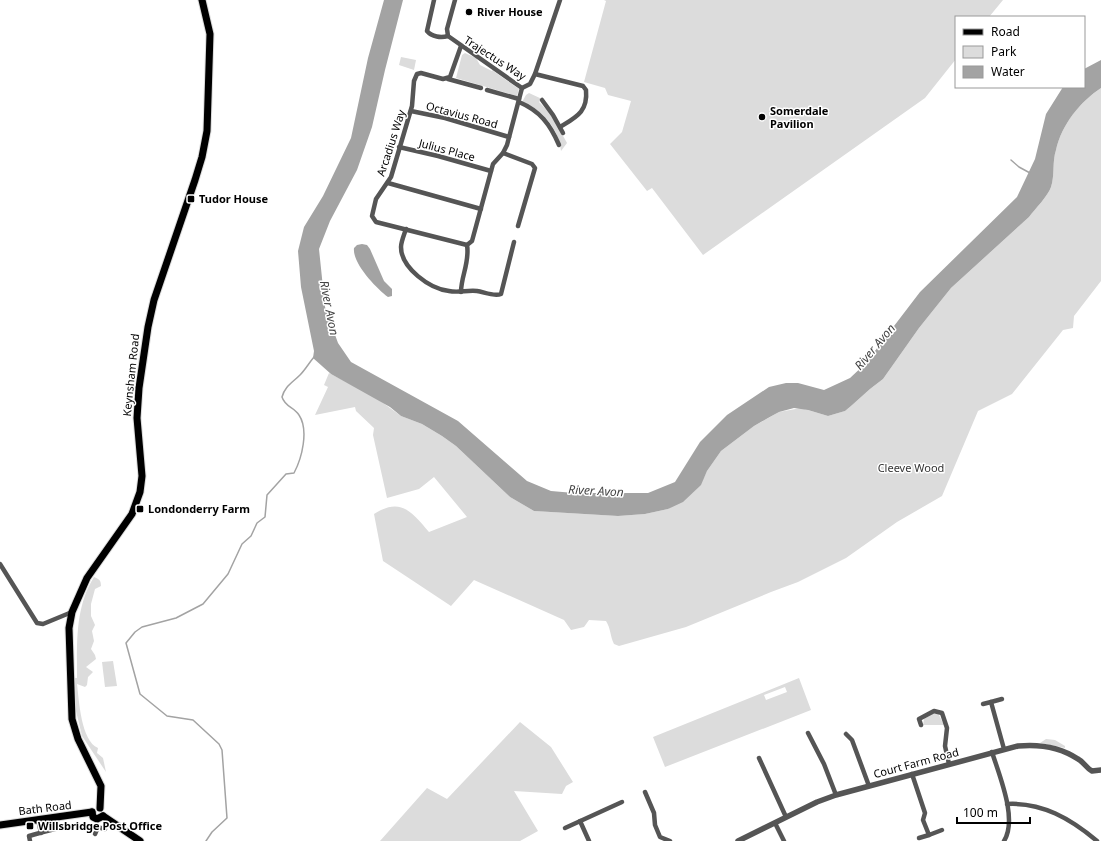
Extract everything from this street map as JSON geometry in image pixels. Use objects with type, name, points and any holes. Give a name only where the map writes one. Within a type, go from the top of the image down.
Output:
[{"type":"main road","name":"Keynsham Road","points":[[100,808],[101,786],[78,739],[72,719],[68,644],[72,612],[87,578],[132,514],[140,492],[142,476],[137,418],[139,388],[148,327],[154,300],[197,174],[207,131],[210,34],[202,0]]},
{"type":"main road","points":[[95,808],[100,808],[104,812],[103,816],[97,819],[93,817],[92,812],[95,808]]},
{"type":"main road","name":"Bath Road","points":[[0,825],[92,812]]},
{"type":"main road","points":[[103,816],[140,841]]},
{"type":"street","points":[[434,0],[427,31],[430,35],[440,37],[448,36]]},
{"type":"street","name":"Trajectus Way","points":[[456,0],[447,30],[448,36],[522,88],[530,84],[535,74],[560,0]]},
{"type":"street","points":[[448,79],[451,75],[461,46]]},
{"type":"street","name":"Arcadius Way","points":[[467,245],[376,222],[372,216],[376,199],[388,184],[411,111],[412,92],[417,74],[425,73],[519,100],[542,115],[552,128],[559,145]]},
{"type":"street","points":[[535,74],[583,86],[586,90],[580,114],[560,127]]},
{"type":"street","points":[[461,292],[461,284],[468,257],[467,245],[472,240],[495,160],[503,153],[509,137],[522,88]]},
{"type":"street","points":[[542,100],[563,133]]},
{"type":"street","name":"Octavius Road","points":[[411,111],[445,118],[509,137]]},
{"type":"street","name":"Julius Place","points":[[399,147],[438,156],[491,172]]},
{"type":"street","points":[[503,153],[534,166],[518,226]]},
{"type":"street","points":[[388,184],[481,209]]},
{"type":"street","points":[[406,229],[401,249],[417,276],[438,289],[461,292],[477,291],[499,295],[501,294],[514,242]]},
{"type":"street","points":[[0,564],[37,623],[43,624],[72,612]]},
{"type":"street","points":[[983,704],[1002,699]]},
{"type":"street","points":[[990,702],[1004,749]]},
{"type":"street","points":[[920,719],[934,711],[942,713],[947,728],[945,746],[949,764]]},
{"type":"street","points":[[916,715],[920,719],[921,725]]},
{"type":"street","points":[[808,733],[824,764],[836,795]]},
{"type":"street","points":[[846,734],[852,740],[869,786]]},
{"type":"street","name":"Court Farm Road","points":[[738,841],[817,802],[836,795],[1004,749],[1032,745],[1048,747],[1063,751],[1079,759],[1092,771],[1101,770]]},
{"type":"street","points":[[992,752],[1007,804],[1009,822],[1004,841]]},
{"type":"street","points":[[759,758],[786,817]]},
{"type":"street","points":[[912,774],[925,813],[923,820],[929,835]]},
{"type":"street","points":[[645,792],[654,813],[655,825],[660,837],[670,841]]},
{"type":"street","points":[[564,828],[622,802]]},
{"type":"street","points":[[1007,804],[1020,803],[1035,805],[1054,812],[1074,824],[1097,841]]},
{"type":"street","points":[[38,819],[41,833]]},
{"type":"street","points":[[580,821],[589,841]]},
{"type":"street","points":[[775,823],[784,841]]},
{"type":"street","points":[[30,841],[29,836],[76,825],[104,829]]},
{"type":"street","points":[[96,834],[98,827]]},
{"type":"street","points":[[919,838],[942,830]]},
{"type":"green space","name":"Somerdale Pavilion","points":[[604,0],[1003,0],[990,16],[955,16],[955,60],[925,98],[703,255],[652,188],[647,191],[610,144],[622,132],[631,101],[608,95],[605,88],[584,82],[606,1]]},
{"type":"green space","points":[[465,53],[476,58],[480,65],[492,70],[519,89],[517,96],[456,78],[462,55]]},
{"type":"green space","points":[[401,57],[416,60],[414,70],[399,65]]},
{"type":"green space","name":"Cleeve Wood","points":[[1101,88],[1101,281],[1074,316],[1073,328],[1063,330],[1012,394],[978,411],[942,496],[897,522],[846,558],[798,582],[686,627],[619,646],[614,644],[606,621],[589,620],[584,627],[571,630],[564,620],[474,580],[451,606],[383,561],[374,514],[383,509],[399,507],[405,509],[417,518],[429,532],[467,517],[434,477],[419,489],[387,498],[373,435],[374,428],[356,411],[355,407],[315,415],[328,387],[324,385],[329,373],[375,397],[401,416],[422,424],[442,436],[456,446],[510,497],[534,511],[618,516],[645,514],[668,509],[695,490],[700,485],[707,471],[721,451],[754,426],[779,412],[801,408],[828,416],[845,411],[883,379],[919,328],[951,288],[1029,217],[1044,198],[1051,187],[1055,155],[1059,140],[1067,123],[1079,107]]},
{"type":"green space","points":[[529,93],[542,99],[539,102],[551,114],[567,143],[561,151],[557,135],[549,121],[537,110],[522,102]]},
{"type":"green space","points":[[94,577],[101,582],[101,586],[95,589],[91,604],[91,616],[95,625],[92,631],[94,641],[91,649],[96,659],[86,667],[93,672],[88,677],[87,685],[85,687],[77,684],[84,729],[92,744],[98,748],[97,753],[103,758],[106,772],[82,736],[75,707],[73,678],[77,678],[77,639],[80,613],[83,601]]},
{"type":"green space","points":[[113,661],[117,686],[105,687],[102,662]]},
{"type":"green space","points":[[799,678],[811,710],[665,767],[653,737]],"holes":[[[785,687],[787,692],[766,700],[764,695]]]},
{"type":"green space","points":[[934,713],[938,713],[944,725],[923,725],[924,719]]},
{"type":"green space","points":[[520,722],[551,747],[573,782],[566,786],[562,794],[514,791],[538,831],[520,841],[380,841],[427,788],[447,799]]},
{"type":"green space","points":[[1046,739],[1055,740],[1065,746],[1065,748],[1040,743]]},
{"type":"water","points":[[384,0],[403,0],[372,127],[357,170],[330,221],[319,249],[325,307],[338,343],[351,362],[458,421],[527,481],[551,491],[574,493],[648,493],[675,482],[700,442],[727,415],[769,387],[786,383],[798,383],[824,390],[850,378],[865,364],[920,292],[1017,197],[1035,159],[1046,114],[1062,88],[1085,88],[1085,68],[1101,60],[1101,88],[1079,107],[1067,123],[1059,140],[1055,155],[1051,187],[1047,194],[1029,217],[951,288],[919,328],[883,379],[845,411],[828,416],[808,410],[794,408],[779,412],[754,426],[721,451],[707,471],[701,485],[683,502],[668,509],[645,514],[618,516],[534,511],[510,497],[456,446],[442,436],[422,424],[401,416],[390,407],[331,374],[313,358],[314,351],[301,287],[298,251],[304,227],[323,196],[351,138],[368,58]]},
{"type":"water","points":[[357,245],[367,245],[370,249],[384,281],[392,289],[392,296],[388,297],[383,293],[361,268],[354,254],[354,248]]},
{"type":"waterway","points":[[1011,160],[1019,167],[1030,173]]},
{"type":"waterway","points":[[206,841],[212,832],[227,818],[222,750],[219,744],[193,720],[167,716],[140,694],[126,643],[135,632],[142,627],[176,618],[203,604],[228,574],[242,544],[251,536],[257,523],[265,517],[267,495],[286,474],[294,473],[300,460],[304,428],[299,415],[285,403],[282,397],[287,387],[302,373],[314,357]]},
{"type":"place","name":"River House","points":[[469,12]]},
{"type":"place","name":"Somerdale Pavilion","points":[[762,117]]},
{"type":"place","name":"Tudor House","points":[[191,199]]},
{"type":"place","name":"Londonderry Farm","points":[[140,509]]},
{"type":"place","name":"Willsbridge Post Office","points":[[30,826]]},
{"type":"water label","name":"River Avon","points":[[329,308]]},
{"type":"water label","name":"River Avon","points":[[875,347]]},
{"type":"water label","name":"River Avon","points":[[596,491]]}]
